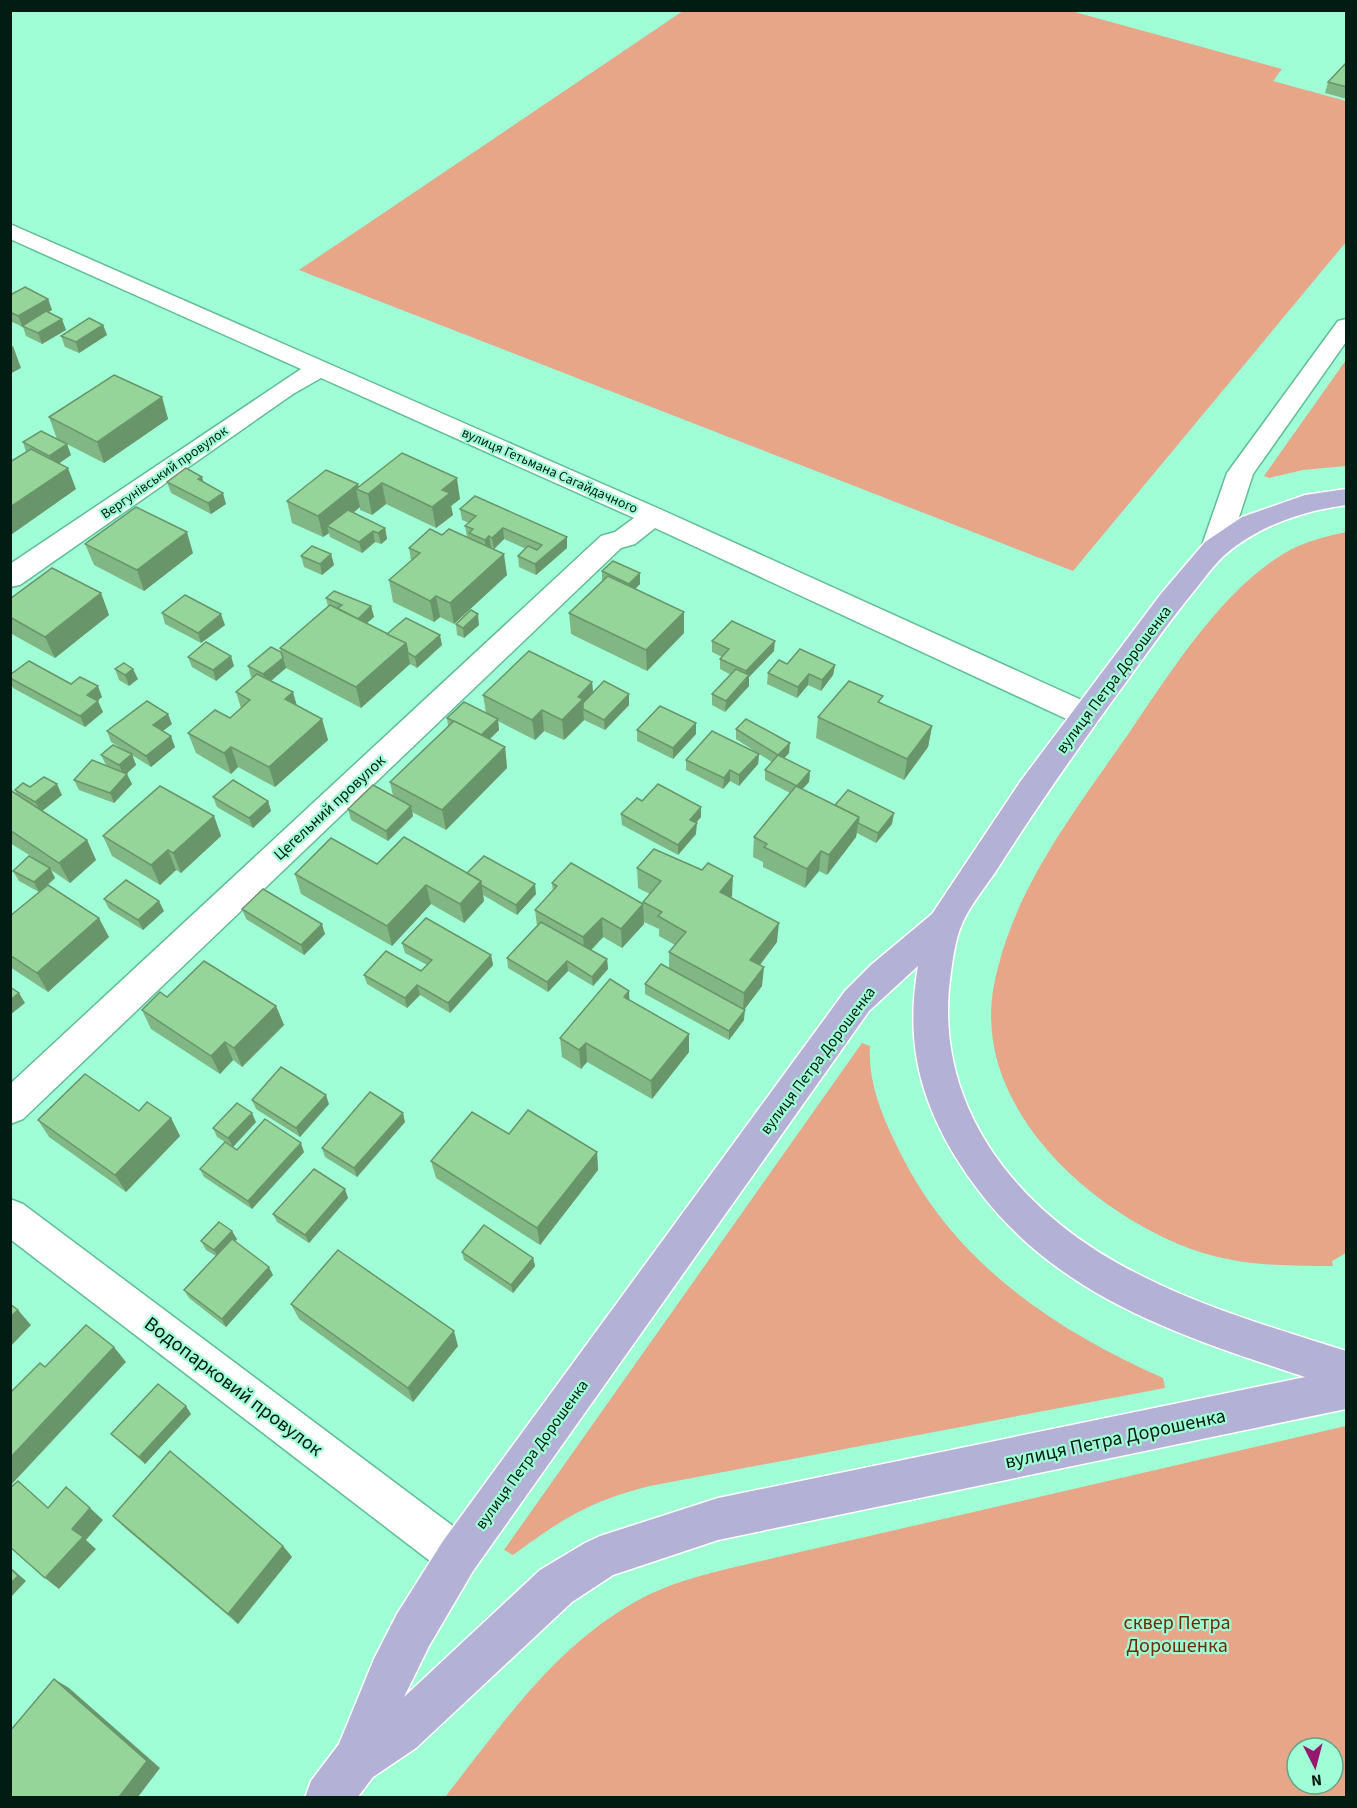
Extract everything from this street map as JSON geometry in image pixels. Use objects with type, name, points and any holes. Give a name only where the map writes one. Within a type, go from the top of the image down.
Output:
[{"type":"main road","points":[[1215,548],[1252,523],[1314,501],[1347,496]]},
{"type":"main road","name":"вулиця Петра Дорошенка","points":[[328,1797],[356,1760],[390,1675],[413,1630],[458,1556],[857,1001],[883,975],[944,924],[1031,790],[1170,602],[1215,548]]},
{"type":"main road","points":[[944,924],[934,962],[929,998],[928,1030],[932,1063],[942,1097],[962,1137],[989,1176],[1019,1212],[1058,1247],[1097,1272],[1149,1299],[1197,1319],[1347,1371]]},
{"type":"main road","name":"вулиця Петра Дорошенка","points":[[356,1760],[400,1732],[556,1586],[600,1558],[718,1519],[1347,1389]]},
{"type":"street","name":"вулиця Гетьмана Сагайдачного","points":[[10,231],[654,516],[1086,715]]},
{"type":"street","name":"вулиця Петра Дорошенка","points":[[1215,548],[1240,473],[1347,326]]},
{"type":"street","name":"Вергунівський провулок","points":[[10,578],[284,389],[320,368]]},
{"type":"street","name":"Цегельний провулок","points":[[10,1108],[611,542],[625,538],[654,516]]},
{"type":"street","name":"Водопарковий провулок","points":[[10,1216],[458,1556]]},
{"type":"green space","points":[[683,11],[1071,11],[1282,69],[1273,81],[1346,101],[1346,242],[1073,571],[299,270]]},
{"type":"green space","points":[[1346,360],[1346,466],[1303,470],[1269,478],[1264,476]]},
{"type":"green space","points":[[1346,532],[1346,1253],[1332,1261],[1333,1266],[1235,1261],[1203,1253],[1163,1237],[1122,1214],[1084,1186],[1050,1153],[1022,1115],[1002,1074],[992,1031],[994,985],[1003,949],[1016,915],[1049,851],[1164,681],[1203,629],[1246,582],[1269,563],[1300,545]]},
{"type":"green space","points":[[862,1043],[870,1046],[873,1083],[880,1107],[895,1142],[917,1184],[973,1255],[1006,1285],[1042,1312],[1121,1358],[1163,1378],[1165,1388],[650,1486],[610,1498],[577,1513],[513,1555],[504,1550]]},
{"type":"green space","name":"сквер Петра Дорошенка","points":[[1346,1426],[1346,1797],[445,1797],[531,1690],[579,1642],[635,1602],[696,1577]]},
{"type":"building","points":[[1347,62],[1347,87],[1328,82]]},
{"type":"building","points":[[25,287],[48,299],[18,316],[10,312],[10,295]]},
{"type":"building","points":[[46,311],[62,319],[38,333],[22,326]]},
{"type":"building","points":[[89,318],[103,325],[76,342],[61,336]]},
{"type":"building","points":[[114,375],[162,397],[97,442],[49,417]]},
{"type":"building","points":[[41,431],[67,444],[49,456],[23,442]]},
{"type":"building","points":[[31,449],[68,468],[10,507],[10,462]]},
{"type":"building","points":[[402,453],[457,478],[442,490],[450,493],[432,507],[382,483],[368,494],[356,489]]},
{"type":"building","points":[[186,468],[202,477],[198,479],[223,493],[208,503],[167,482]]},
{"type":"building","points":[[326,470],[358,484],[318,516],[287,501]]},
{"type":"building","points":[[475,496],[567,537],[535,564],[518,556],[528,546],[537,550],[542,545],[503,528],[492,538],[489,536],[485,540],[469,533],[473,529],[465,526],[476,516],[460,509]]},
{"type":"building","points":[[136,507],[187,532],[137,570],[85,544]]},
{"type":"building","points":[[348,510],[385,528],[378,533],[373,531],[359,542],[327,526]]},
{"type":"building","points":[[430,529],[442,535],[449,529],[504,554],[450,603],[436,596],[430,601],[389,580],[420,553],[409,548]]},
{"type":"building","points":[[312,546],[331,554],[320,564],[301,556]]},
{"type":"building","points":[[613,561],[640,573],[629,584],[602,571]]},
{"type":"building","points":[[52,568],[101,593],[45,637],[10,617],[10,599]]},
{"type":"building","points":[[608,576],[684,612],[646,650],[569,613]]},
{"type":"building","points":[[334,591],[371,606],[358,619],[337,608],[342,605],[326,598]]},
{"type":"building","points":[[185,595],[221,614],[198,633],[162,613]]},
{"type":"building","points":[[330,605],[406,643],[356,687],[280,648]]},
{"type":"building","points":[[471,610],[478,614],[463,628],[456,624]]},
{"type":"building","points":[[406,618],[440,635],[415,657],[408,653],[406,643],[387,634]]},
{"type":"building","points":[[732,621],[775,641],[746,671],[720,659],[729,649],[712,641]]},
{"type":"building","points":[[206,642],[231,656],[213,670],[188,657]]},
{"type":"building","points":[[271,647],[281,652],[283,658],[263,674],[248,666]]},
{"type":"building","points":[[800,649],[835,665],[822,680],[809,674],[798,687],[768,673],[779,660],[787,664]]},
{"type":"building","points":[[529,651],[592,682],[578,697],[583,699],[562,720],[542,710],[532,720],[483,695]]},
{"type":"building","points":[[29,661],[71,684],[80,677],[98,686],[87,695],[98,701],[80,716],[10,678],[10,675]]},
{"type":"building","points":[[124,663],[133,669],[125,675],[115,669]]},
{"type":"building","points":[[736,669],[749,675],[726,701],[712,694]]},
{"type":"building","points":[[257,674],[293,692],[285,699],[322,719],[269,767],[231,747],[224,753],[188,733],[215,710],[230,718],[250,700],[236,692]]},
{"type":"building","points":[[604,681],[629,694],[604,720],[583,709],[583,703]]},
{"type":"building","points":[[849,681],[883,696],[878,702],[932,726],[907,759],[818,717]]},
{"type":"building","points":[[147,701],[168,714],[153,725],[171,736],[146,756],[107,731]]},
{"type":"building","points":[[464,702],[498,719],[481,735],[447,718]]},
{"type":"building","points":[[660,706],[696,723],[673,748],[637,730]]},
{"type":"building","points":[[746,719],[790,743],[778,755],[736,729]]},
{"type":"building","points":[[454,721],[505,747],[442,810],[390,782]]},
{"type":"building","points":[[712,731],[759,754],[739,775],[730,770],[724,778],[686,760]]},
{"type":"building","points":[[113,745],[132,754],[119,765],[101,755]]},
{"type":"building","points":[[778,755],[810,771],[797,786],[765,770]]},
{"type":"building","points":[[92,760],[127,774],[110,793],[74,780]]},
{"type":"building","points":[[44,777],[57,784],[35,802],[15,790],[23,783],[30,787]]},
{"type":"building","points":[[233,780],[268,801],[249,818],[213,797]]},
{"type":"building","points":[[658,784],[701,807],[690,820],[697,823],[678,845],[621,814],[637,798],[642,801]]},
{"type":"building","points":[[373,785],[411,806],[386,831],[348,809]]},
{"type":"building","points":[[160,786],[214,816],[173,853],[168,850],[151,865],[103,836]]},
{"type":"building","points":[[796,786],[859,817],[829,855],[821,851],[807,869],[764,847],[767,844],[754,837]]},
{"type":"building","points":[[10,790],[87,840],[59,863],[10,830]]},
{"type":"building","points":[[848,790],[894,813],[878,833],[858,823],[859,817],[835,805]]},
{"type":"building","points":[[404,837],[481,881],[460,904],[426,885],[387,926],[295,874],[331,838],[377,864]]},
{"type":"building","points":[[654,849],[702,870],[708,863],[733,876],[720,892],[779,923],[750,960],[764,967],[744,993],[669,952],[686,932],[658,916],[662,912],[643,902],[661,881],[637,868]]},
{"type":"building","points":[[29,856],[50,868],[34,882],[13,871]]},
{"type":"building","points":[[484,856],[535,884],[516,905],[481,885],[481,881],[467,873]]},
{"type":"building","points":[[571,863],[643,904],[621,929],[602,918],[583,937],[535,910],[557,886],[552,883]]},
{"type":"building","points":[[126,880],[159,901],[138,920],[104,899]]},
{"type":"building","points":[[48,885],[99,918],[37,973],[10,955],[10,916]]},
{"type":"building","points":[[263,889],[322,924],[301,945],[242,909]]},
{"type":"building","points":[[426,918],[491,955],[448,1003],[417,985],[405,998],[364,975],[386,951],[421,971],[432,960],[402,943]]},
{"type":"building","points":[[541,922],[607,959],[592,977],[567,961],[547,982],[507,958]]},
{"type":"building","points":[[204,961],[276,1006],[234,1048],[225,1042],[211,1056],[142,1010],[160,992],[167,997]]},
{"type":"building","points":[[661,964],[745,1010],[729,1031],[645,984]]},
{"type":"building","points":[[610,979],[629,991],[624,997],[689,1034],[651,1081],[586,1043],[579,1050],[560,1038]]},
{"type":"building","points":[[10,987],[19,993],[10,1000]]},
{"type":"building","points":[[281,1067],[326,1095],[296,1128],[252,1100]]},
{"type":"building","points":[[85,1074],[139,1111],[147,1102],[171,1118],[115,1175],[38,1120]]},
{"type":"building","points":[[370,1092],[403,1113],[354,1168],[322,1148]]},
{"type":"building","points":[[237,1103],[252,1113],[228,1138],[213,1128]]},
{"type":"building","points":[[528,1110],[597,1152],[537,1228],[431,1161],[472,1112],[509,1134]]},
{"type":"building","points":[[265,1119],[301,1143],[248,1201],[200,1169],[225,1142],[237,1150]]},
{"type":"building","points":[[314,1169],[345,1189],[305,1235],[273,1214]]},
{"type":"building","points":[[219,1222],[232,1231],[214,1250],[201,1241]]},
{"type":"building","points":[[484,1225],[533,1258],[511,1285],[462,1252]]},
{"type":"building","points":[[232,1239],[269,1267],[222,1319],[184,1290]]},
{"type":"building","points":[[338,1250],[454,1331],[408,1388],[291,1304]]},
{"type":"building","points":[[10,1304],[18,1310],[10,1317]]},
{"type":"building","points":[[86,1325],[114,1347],[10,1458],[10,1393],[40,1363],[45,1367]]},
{"type":"building","points":[[158,1384],[186,1406],[139,1457],[111,1434]]},
{"type":"building","points":[[170,1451],[283,1546],[228,1614],[113,1516]]},
{"type":"building","points":[[18,1481],[48,1508],[66,1487],[90,1508],[72,1529],[83,1537],[45,1578],[10,1547],[10,1488]]},
{"type":"building","points":[[10,1568],[18,1576],[10,1584]]},
{"type":"building","points":[[54,1679],[147,1761],[119,1797],[10,1797],[10,1731]]}]
